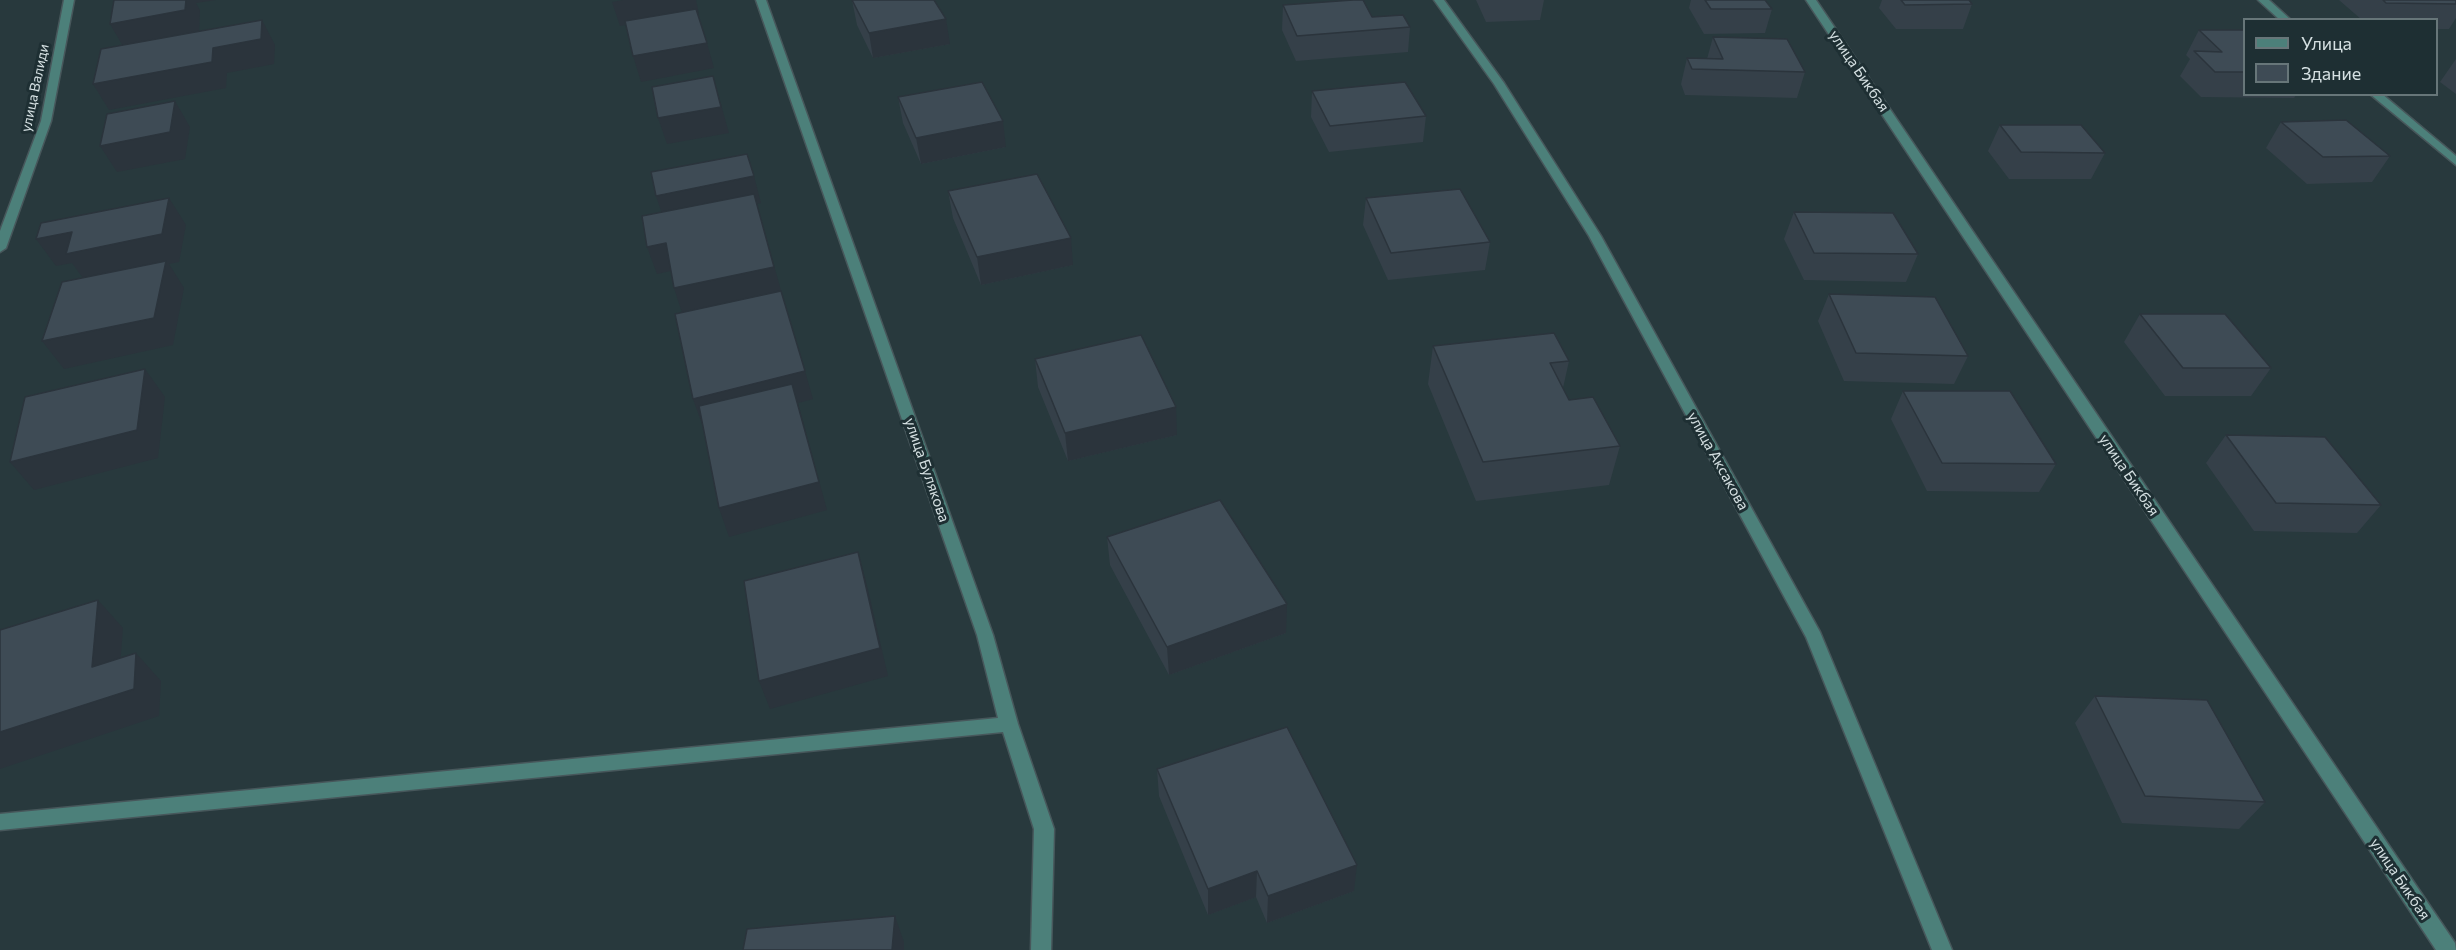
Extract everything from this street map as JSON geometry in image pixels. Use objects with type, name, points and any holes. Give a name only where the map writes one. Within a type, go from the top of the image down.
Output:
[{"type":"street","name":"улица Валиди","points":[[0,248],[46,121],[69,0]]},
{"type":"street","name":"улица Булякова","points":[[761,0],[985,635],[1009,724],[1044,829],[1041,950]]},
{"type":"street","name":"улица Аксакова","points":[[1439,0],[1499,83],[1595,236],[1814,637],[1942,950]]},
{"type":"street","name":"улица Бикбая","points":[[1811,0],[2448,950]]},
{"type":"street","points":[[2263,0],[2284,18]]},
{"type":"street","points":[[2377,96],[2456,162]]},
{"type":"street","points":[[0,822],[1009,724]]},
{"type":"building","points":[[114,0],[186,0],[185,10],[110,24]]},
{"type":"building","points":[[852,0],[934,0],[946,19],[869,33]]},
{"type":"building","points":[[1363,0],[1372,17],[1403,15],[1410,27],[1297,36],[1283,5]]},
{"type":"building","points":[[1705,0],[1765,0],[1772,9],[1711,9]]},
{"type":"building","points":[[1901,0],[1969,0],[1972,4],[1905,5]]},
{"type":"building","points":[[2383,0],[2456,0],[2456,4],[2386,3]]},
{"type":"building","points":[[696,9],[707,43],[633,56],[625,21]]},
{"type":"building","points":[[262,20],[261,39],[213,48],[212,62],[93,84],[101,49]]},
{"type":"building","points":[[2199,30],[2243,30],[2243,72],[2215,72],[2194,51],[2222,52]]},
{"type":"building","points":[[1713,37],[1787,39],[1805,72],[1692,69],[1687,58],[1723,59]]},
{"type":"building","points":[[713,76],[721,107],[658,118],[652,87]]},
{"type":"building","points":[[982,82],[1003,121],[916,138],[898,97]]},
{"type":"building","points":[[1405,82],[1426,116],[1330,126],[1312,91]]},
{"type":"building","points":[[175,101],[170,132],[100,146],[107,114]]},
{"type":"building","points":[[2346,120],[2390,156],[2323,157],[2281,122]]},
{"type":"building","points":[[2000,125],[2081,125],[2105,153],[2021,152]]},
{"type":"building","points":[[747,154],[754,176],[656,196],[651,172]]},
{"type":"building","points":[[1037,174],[1071,238],[977,257],[948,191]]},
{"type":"building","points":[[1460,189],[1490,242],[1391,253],[1366,198]]},
{"type":"building","points":[[754,194],[774,267],[674,288],[666,243],[647,247],[642,216]]},
{"type":"building","points":[[169,198],[162,234],[66,254],[72,232],[36,239],[41,223]]},
{"type":"building","points":[[1794,212],[1893,213],[1918,254],[1814,253]]},
{"type":"building","points":[[166,261],[154,318],[42,341],[62,282]]},
{"type":"building","points":[[781,291],[805,371],[693,399],[675,314]]},
{"type":"building","points":[[1829,294],[1935,297],[1968,356],[1856,353]]},
{"type":"building","points":[[2140,314],[2225,314],[2271,368],[2183,368]]},
{"type":"building","points":[[1554,333],[1569,361],[1550,363],[1569,400],[1593,397],[1620,446],[1483,462],[1433,346]]},
{"type":"building","points":[[1141,335],[1176,407],[1065,433],[1035,359]]},
{"type":"building","points":[[145,369],[137,430],[10,462],[25,397]]},
{"type":"building","points":[[792,384],[819,482],[719,508],[699,406]]},
{"type":"building","points":[[1903,391],[2010,391],[2056,464],[1942,463]]},
{"type":"building","points":[[2226,435],[2325,437],[2381,505],[2276,503]]},
{"type":"building","points":[[1220,500],[1287,604],[1167,647],[1107,537]]},
{"type":"building","points":[[858,552],[880,648],[759,681],[744,581]]},
{"type":"building","points":[[98,600],[92,667],[136,653],[134,689],[0,732],[0,630]]},
{"type":"building","points":[[2095,696],[2207,700],[2265,802],[2145,796]]},
{"type":"building","points":[[1287,727],[1357,865],[1268,896],[1257,871],[1208,889],[1157,769]]},
{"type":"building","points":[[895,916],[892,950],[743,950],[747,929]]}]
